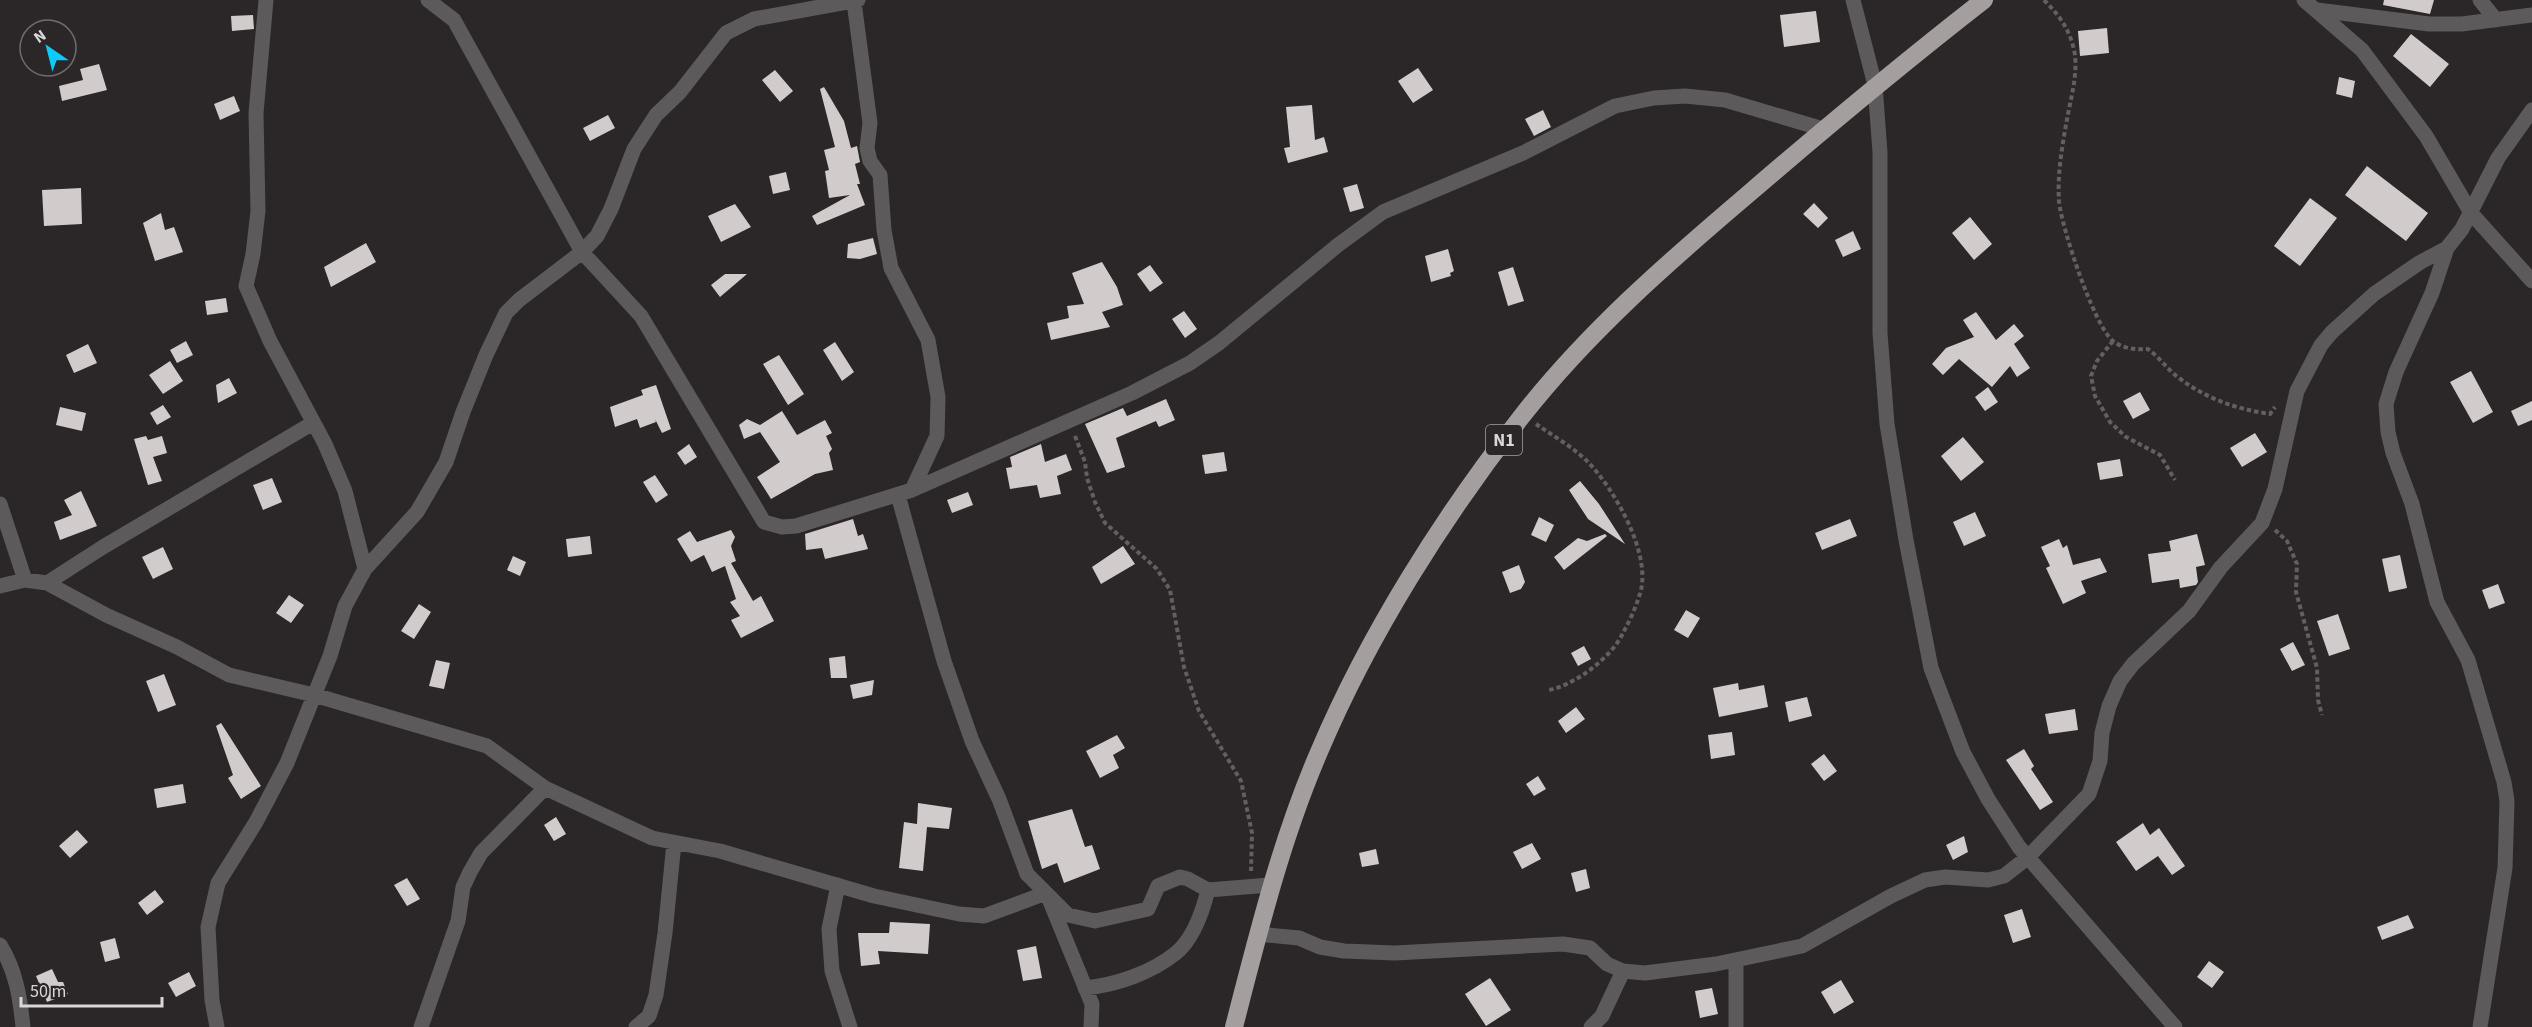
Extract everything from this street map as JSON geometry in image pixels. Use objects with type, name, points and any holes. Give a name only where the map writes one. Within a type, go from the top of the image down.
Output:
[{"type":"highway","name":"N1","points":[[1234,1027],[1270,885],[1318,752],[1363,660],[1443,522],[1523,414],[1579,351],[1645,283],[1875,85],[1984,0]]},
{"type":"street","points":[[266,0],[256,113],[258,211],[253,254],[246,286],[270,340],[325,444],[345,491],[364,569]]},
{"type":"street","points":[[428,0],[454,20],[582,252],[640,316],[764,522],[782,527],[796,526],[905,493],[1068,421],[1190,363],[1220,343],[1338,245],[1383,212],[1523,153],[1615,106],[1654,98],[1685,96],[1725,100],[1823,129]]},
{"type":"street","points":[[1852,0],[1875,85],[1880,152],[1880,333],[1887,424],[1931,668],[1950,722],[1988,799],[2027,858],[2175,1027]]},
{"type":"street","points":[[2304,0],[2362,50],[2426,136],[2471,213],[2530,275]]},
{"type":"street","points":[[2480,0],[2496,20]]},
{"type":"street","points":[[217,1027],[212,999],[208,927],[218,883],[256,822],[287,763],[330,656],[345,606],[364,569],[417,512],[446,462],[482,364],[506,314],[519,300],[582,252],[597,236],[611,209],[634,149],[656,116],[680,92],[726,33],[754,19],[856,1],[870,123],[867,148],[870,161],[879,175],[884,230],[891,268],[928,340],[938,397],[937,436],[905,493],[944,661],[972,741],[999,799],[1027,874],[1068,915],[1095,921],[1148,909],[1158,886],[1179,877],[1188,879],[1208,890],[1270,885]]},
{"type":"street","points":[[2317,10],[2429,24],[2496,20],[2532,15]]},
{"type":"street","points":[[2480,1027],[2505,868],[2507,801],[2504,783],[2468,660],[2437,602],[2412,504],[2393,453],[2388,432],[2386,404],[2396,372],[2432,293],[2447,248],[2462,229],[2498,158],[2532,110]]},
{"type":"street","points":[[1258,934],[1299,938],[1320,947],[1344,951],[1395,953],[1563,944],[1590,948],[1607,964],[1623,971],[1645,972],[1700,967],[1802,946],[1891,896],[1925,880],[1945,878],[1988,880],[2004,876],[2027,858],[2089,794],[2100,761],[2102,733],[2109,706],[2120,681],[2133,664],[2189,611],[2221,567],[2262,523],[2275,489],[2297,391],[2321,345],[2339,325],[2374,294],[2419,263],[2447,248]]},
{"type":"street","points":[[47,583],[103,547],[313,423]]},
{"type":"street","points":[[0,504],[25,580]]},
{"type":"street","points":[[0,586],[25,580],[47,583],[106,615],[177,647],[229,675],[314,695],[487,746],[545,788],[652,838],[720,851],[838,885],[959,914],[984,916],[1046,893]]},
{"type":"street","points":[[421,1027],[458,921],[463,887],[470,872],[481,853],[545,788]]},
{"type":"street","points":[[636,1027],[649,1016],[656,995],[674,843]]},
{"type":"street","points":[[838,885],[829,929],[832,971],[850,1027]]},
{"type":"street","points":[[1085,988],[1105,986],[1140,973],[1177,952],[1191,932],[1208,890]]},
{"type":"street","points":[[1046,893],[1092,1004],[1091,1027]]},
{"type":"street","points":[[0,945],[10,962],[17,983],[23,1027]]},
{"type":"street","points":[[1736,960],[1736,1027]]},
{"type":"street","points":[[1591,1027],[1602,1016],[1623,971]]},
{"type":"path","points":[[2044,0],[2063,20],[2075,55],[2075,85],[2064,144],[2059,201],[2084,289],[2113,341],[2129,349],[2148,349],[2177,377],[2200,393],[2244,410],[2270,414],[2280,401],[2297,391]]},
{"type":"path","points":[[2113,341],[2097,361],[2091,376],[2096,396],[2110,422],[2126,437],[2160,454],[2175,480]]},
{"type":"path","points":[[1523,414],[1586,461],[1608,488],[1637,546],[1642,575],[1641,591],[1632,616],[1611,652],[1578,678],[1560,688],[1549,690]]},
{"type":"path","points":[[1068,421],[1085,462],[1088,478],[1105,523],[1157,569],[1170,590],[1184,667],[1199,711],[1241,781],[1252,833],[1250,886]]},
{"type":"path","points":[[2262,523],[2278,532],[2287,541],[2297,564],[2295,592],[2317,668],[2318,700],[2322,716]]},
{"type":"building","points":[[2384,0],[2434,0],[2430,14],[2383,5]]},
{"type":"building","points":[[1816,11],[1820,42],[1784,47],[1780,15]]},
{"type":"building","points":[[253,15],[254,29],[232,31],[231,16]]},
{"type":"building","points":[[2107,28],[2109,53],[2080,56],[2078,31]]},
{"type":"building","points":[[2411,34],[2449,64],[2430,87],[2393,56]]},
{"type":"building","points":[[99,64],[107,90],[62,101],[59,86],[83,80],[80,69]]},
{"type":"building","points":[[1418,68],[1433,90],[1413,103],[1398,81]]},
{"type":"building","points":[[775,70],[793,91],[780,102],[762,80]]},
{"type":"building","points":[[2339,77],[2355,81],[2352,98],[2336,94]]},
{"type":"building","points":[[824,87],[844,121],[851,148],[857,146],[860,162],[855,164],[860,184],[857,184],[865,205],[817,225],[812,216],[850,195],[829,198],[825,171],[829,170],[824,150],[835,147],[820,89]]},
{"type":"building","points":[[234,96],[240,111],[220,120],[214,104]]},
{"type":"building","points":[[1312,105],[1315,140],[1324,137],[1328,152],[1288,163],[1284,148],[1290,147],[1286,107]]},
{"type":"building","points":[[1543,110],[1551,127],[1534,136],[1525,119]]},
{"type":"building","points":[[608,115],[615,128],[590,141],[583,128]]},
{"type":"building","points":[[2367,166],[2428,213],[2406,241],[2345,195]]},
{"type":"building","points":[[786,172],[790,190],[773,194],[769,176]]},
{"type":"building","points":[[1357,184],[1364,208],[1350,212],[1343,188]]},
{"type":"building","points":[[81,188],[82,224],[44,226],[42,190]]},
{"type":"building","points":[[2310,198],[2337,218],[2300,266],[2274,246]]},
{"type":"building","points":[[1814,203],[1828,218],[1818,228],[1803,214]]},
{"type":"building","points":[[735,204],[751,227],[721,242],[708,216]]},
{"type":"building","points":[[161,213],[165,230],[174,227],[183,252],[155,261],[143,223]]},
{"type":"building","points":[[1970,217],[1992,244],[1974,260],[1952,233]]},
{"type":"building","points":[[1853,231],[1861,249],[1843,257],[1835,240]]},
{"type":"building","points":[[873,238],[877,254],[860,259],[847,258],[848,244]]},
{"type":"building","points":[[366,243],[376,262],[331,287],[324,267]]},
{"type":"building","points":[[1448,249],[1454,271],[1450,273],[1451,276],[1431,282],[1425,256]]},
{"type":"building","points":[[1102,262],[1117,287],[1123,305],[1102,312],[1110,327],[1051,340],[1047,323],[1069,318],[1067,306],[1084,304],[1072,273]]},
{"type":"building","points":[[1150,265],[1163,283],[1150,292],[1137,274]]},
{"type":"building","points":[[1513,267],[1524,301],[1508,306],[1498,272]]},
{"type":"building","points":[[725,274],[747,274],[720,297],[711,285]]},
{"type":"building","points":[[226,298],[228,312],[207,315],[205,301]]},
{"type":"building","points":[[1184,311],[1197,329],[1185,338],[1172,319]]},
{"type":"building","points":[[1976,312],[1996,340],[2014,324],[2024,336],[2014,344],[2030,368],[2017,377],[2010,366],[1992,387],[1959,359],[1943,375],[1932,364],[1946,348],[1974,337],[1963,320]]},
{"type":"building","points":[[186,341],[193,355],[177,363],[170,350]]},
{"type":"building","points":[[835,342],[854,372],[842,381],[823,350]]},
{"type":"building","points":[[88,344],[97,363],[74,373],[66,355]]},
{"type":"building","points":[[779,355],[804,394],[788,405],[763,364]]},
{"type":"building","points":[[170,361],[183,381],[163,394],[149,375]]},
{"type":"building","points":[[2471,371],[2493,412],[2473,423],[2450,382]]},
{"type":"building","points":[[229,378],[237,393],[218,403],[216,385]]},
{"type":"building","points":[[656,385],[671,429],[662,433],[655,419],[656,422],[640,428],[637,419],[615,427],[610,407],[643,395],[641,390]]},
{"type":"building","points":[[1988,387],[1998,402],[1985,411],[1975,397]]},
{"type":"building","points":[[2140,392],[2150,410],[2133,419],[2123,401]]},
{"type":"building","points":[[1166,399],[1175,420],[1159,427],[1156,421],[1116,438],[1125,467],[1107,473],[1085,424],[1123,408],[1127,416]]},
{"type":"building","points":[[2532,401],[2532,420],[2518,426],[2511,411]]},
{"type":"building","points":[[163,405],[171,417],[157,425],[150,413]]},
{"type":"building","points":[[60,407],[86,413],[82,431],[56,425]]},
{"type":"building","points":[[782,411],[797,435],[825,420],[832,433],[826,436],[832,449],[829,453],[833,470],[815,474],[771,499],[757,477],[780,462],[760,432],[744,439],[739,425],[747,419],[760,425]]},
{"type":"building","points":[[2255,433],[2267,452],[2242,467],[2230,448]]},
{"type":"building","points":[[146,436],[148,440],[162,436],[167,453],[153,457],[162,481],[148,485],[134,439]]},
{"type":"building","points":[[1963,437],[1984,462],[1961,481],[1941,456]]},
{"type":"building","points":[[689,444],[697,457],[685,465],[677,453]]},
{"type":"building","points":[[1041,444],[1045,462],[1066,454],[1072,470],[1057,476],[1061,494],[1040,498],[1037,485],[1010,489],[1006,468],[1012,467],[1010,457]]},
{"type":"building","points":[[1224,452],[1227,471],[1205,474],[1202,455]]},
{"type":"building","points":[[2120,459],[2123,476],[2100,480],[2097,463]]},
{"type":"building","points":[[655,475],[668,495],[656,503],[643,482]]},
{"type":"building","points":[[272,478],[282,502],[263,510],[253,485]]},
{"type":"building","points":[[1580,481],[1599,504],[1625,544],[1588,519],[1569,490]]},
{"type":"building","points":[[81,491],[97,526],[60,540],[54,522],[72,515],[64,500]]},
{"type":"building","points":[[968,492],[973,505],[952,513],[947,500]]},
{"type":"building","points":[[1975,512],[1986,536],[1964,546],[1953,522]]},
{"type":"building","points":[[1539,517],[1554,525],[1546,542],[1531,535]]},
{"type":"building","points":[[853,519],[858,536],[863,534],[868,549],[825,559],[822,548],[806,550],[805,534]]},
{"type":"building","points":[[1850,519],[1857,536],[1822,550],[1815,533]]},
{"type":"building","points":[[731,530],[735,537],[731,546],[736,561],[731,563],[753,601],[761,596],[774,621],[741,638],[731,620],[740,616],[730,602],[736,599],[725,566],[712,572],[704,555],[691,562],[677,539],[690,531],[697,542]]},
{"type":"building","points":[[1605,534],[1607,536],[1564,570],[1554,557],[1578,538],[1587,541]]},
{"type":"building","points":[[2197,534],[2205,565],[2196,567],[2198,582],[2196,585],[2180,588],[2179,579],[2152,583],[2148,554],[2171,551],[2169,541]]},
{"type":"building","points":[[590,536],[592,554],[568,557],[566,539]]},
{"type":"building","points":[[2059,539],[2063,548],[2067,545],[2073,565],[2100,558],[2107,572],[2081,581],[2086,593],[2063,604],[2046,568],[2050,566],[2041,547]]},
{"type":"building","points":[[1123,546],[1135,564],[1101,584],[1092,567]]},
{"type":"building","points":[[163,547],[173,569],[153,579],[142,557]]},
{"type":"building","points":[[2400,555],[2407,588],[2389,592],[2382,559]]},
{"type":"building","points":[[513,556],[526,562],[520,576],[507,570]]},
{"type":"building","points":[[1519,565],[1525,582],[1521,589],[1510,593],[1502,572]]},
{"type":"building","points":[[2498,584],[2505,603],[2489,609],[2482,590]]},
{"type":"building","points":[[289,595],[304,605],[291,623],[276,613]]},
{"type":"building","points":[[419,604],[431,612],[414,639],[401,631]]},
{"type":"building","points":[[1686,610],[1700,618],[1688,638],[1674,630]]},
{"type":"building","points":[[2338,614],[2350,649],[2329,656],[2317,621]]},
{"type":"building","points":[[2293,642],[2305,665],[2292,671],[2280,649]]},
{"type":"building","points":[[1584,646],[1591,659],[1578,666],[1571,653]]},
{"type":"building","points":[[845,656],[847,678],[831,678],[829,658]]},
{"type":"building","points":[[436,660],[450,663],[444,689],[429,686]]},
{"type":"building","points":[[164,674],[176,705],[158,712],[146,681]]},
{"type":"building","points":[[874,680],[872,695],[853,699],[850,685]]},
{"type":"building","points":[[1738,683],[1739,690],[1764,685],[1768,707],[1719,717],[1713,688]]},
{"type":"building","points":[[1807,697],[1812,716],[1789,722],[1785,702]]},
{"type":"building","points":[[1576,707],[1585,719],[1566,733],[1558,721]]},
{"type":"building","points":[[2075,709],[2078,730],[2049,734],[2045,714]]},
{"type":"building","points":[[221,723],[261,786],[241,799],[228,778],[233,775],[216,726]]},
{"type":"building","points":[[1732,732],[1735,755],[1711,759],[1708,735]]},
{"type":"building","points":[[1117,735],[1125,748],[1113,755],[1119,768],[1100,778],[1086,751]]},
{"type":"building","points":[[2024,749],[2034,766],[2031,769],[2053,802],[2040,810],[2006,760]]},
{"type":"building","points":[[1824,754],[1837,771],[1824,781],[1811,764]]},
{"type":"building","points":[[1538,776],[1546,789],[1534,796],[1526,784]]},
{"type":"building","points":[[183,784],[186,803],[157,808],[154,789]]},
{"type":"building","points":[[918,803],[952,808],[949,829],[927,827],[923,871],[899,868],[904,822],[917,824]]},
{"type":"building","points":[[1072,809],[1085,847],[1092,845],[1100,869],[1064,883],[1057,863],[1042,869],[1028,821]]},
{"type":"building","points":[[556,817],[566,834],[554,841],[544,825]]},
{"type":"building","points":[[2143,823],[2150,835],[2159,828],[2185,866],[2172,875],[2158,856],[2136,871],[2116,842]]},
{"type":"building","points":[[77,830],[88,842],[70,858],[59,846]]},
{"type":"building","points":[[1964,836],[1968,852],[1953,860],[1946,845]]},
{"type":"building","points":[[1532,843],[1541,859],[1522,869],[1513,852]]},
{"type":"building","points":[[1376,849],[1379,864],[1362,867],[1359,853]]},
{"type":"building","points":[[1586,869],[1590,888],[1576,892],[1571,873]]},
{"type":"building","points":[[407,878],[420,899],[407,906],[394,885]]},
{"type":"building","points":[[155,890],[164,902],[147,915],[138,903]]},
{"type":"building","points":[[2022,909],[2031,937],[2013,943],[2004,915]]},
{"type":"building","points":[[2408,915],[2414,928],[2382,940],[2377,927]]},
{"type":"building","points":[[890,922],[930,924],[928,954],[878,951],[880,964],[861,966],[858,933],[889,933]]},
{"type":"building","points":[[115,938],[120,958],[105,962],[100,942]]},
{"type":"building","points":[[1036,946],[1042,978],[1023,981],[1017,950]]},
{"type":"building","points":[[2209,961],[2224,972],[2212,988],[2197,977]]},
{"type":"building","points":[[52,969],[58,982],[63,982],[68,994],[47,1002],[36,976]]},
{"type":"building","points":[[189,972],[196,986],[176,997],[168,983]]},
{"type":"building","points":[[1490,978],[1511,1010],[1486,1026],[1465,994]]},
{"type":"building","points":[[1841,980],[1854,1002],[1834,1014],[1821,992]]},
{"type":"building","points":[[1712,988],[1718,1014],[1700,1018],[1695,991]]}]
